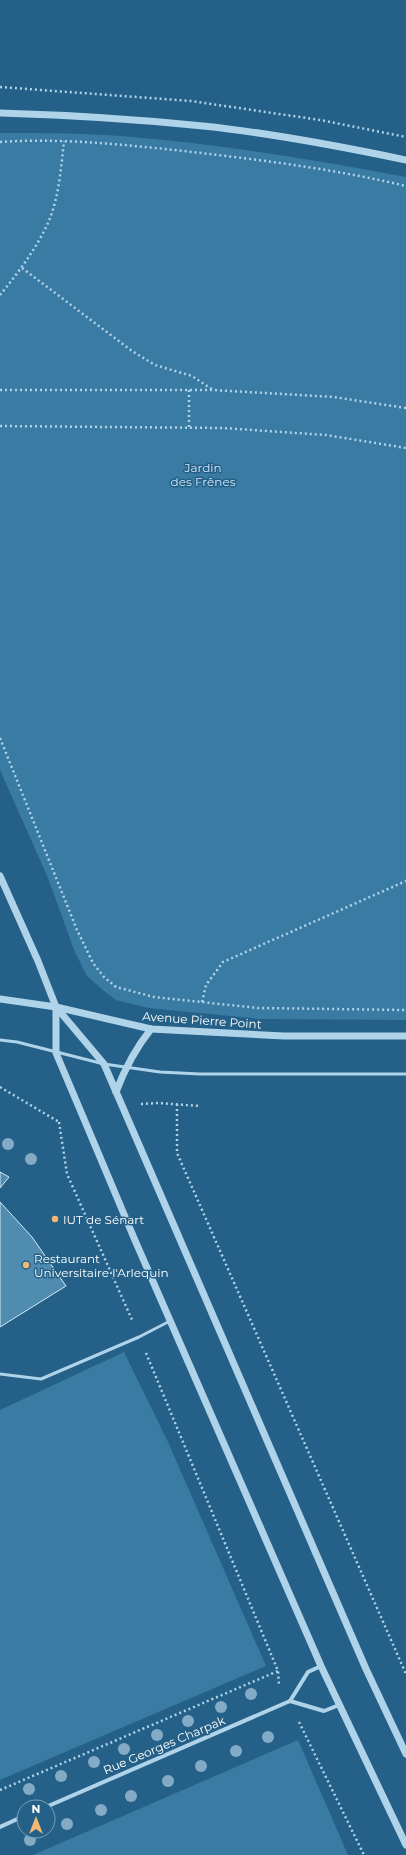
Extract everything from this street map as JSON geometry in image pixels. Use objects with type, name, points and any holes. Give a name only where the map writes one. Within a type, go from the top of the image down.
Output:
[{"type":"street","points":[[0,113],[79,116],[203,126],[284,137],[406,160]]},
{"type":"street","points":[[0,876],[38,961],[56,1007],[104,1064],[366,1668],[406,1754]]},
{"type":"street","name":"Avenue Pierre Point","points":[[0,999],[56,1007],[151,1030],[284,1036],[406,1036]]},
{"type":"street","points":[[56,1007],[56,1053],[170,1321],[321,1666],[406,1844]]},
{"type":"street","points":[[116,1092],[125,1067],[138,1045],[151,1030]]},
{"type":"street","points":[[321,1666],[308,1672],[290,1701],[324,1711],[339,1705]]},
{"type":"street","name":"Rue Georges Charpak","points":[[56,1803],[290,1701]]},
{"type":"street","points":[[0,1827],[16,1820]]},
{"type":"lane","points":[[0,1040],[17,1042],[104,1064],[160,1072],[200,1074],[406,1074]]},
{"type":"lane","points":[[0,1374],[41,1379],[140,1337],[170,1321]]},
{"type":"path","points":[[0,142],[64,141],[134,145],[227,155],[288,164],[406,186]]},
{"type":"path","points":[[0,295],[22,268],[48,223],[59,183],[64,141]]},
{"type":"path","points":[[22,268],[132,351],[155,365],[192,376],[213,390]]},
{"type":"path","points":[[0,390],[213,390],[334,397],[406,408]]},
{"type":"path","points":[[189,390],[189,428]]},
{"type":"path","points":[[0,426],[189,428],[326,435],[406,448]]},
{"type":"path","points":[[0,738],[78,930],[93,962],[104,977],[116,987],[154,997],[258,1008],[406,1010]]},
{"type":"path","points":[[202,1002],[206,985],[222,962],[406,881]]},
{"type":"path","points":[[0,1088],[59,1122],[67,1174],[140,1337],[278,1671],[280,1705],[299,1722],[364,1855]]},
{"type":"path","points":[[200,1106],[177,1104],[178,1153],[406,1674]]},
{"type":"path","points":[[0,1790],[278,1671]]},
{"type":"green space","name":"Jardin des Frênes","points":[[0,133],[100,135],[167,140],[270,154],[406,177],[406,1020],[260,1019],[149,1008],[116,1000],[104,991],[87,976],[74,950],[48,878],[0,770]]},
{"type":"green space","points":[[124,1352],[168,1442],[266,1666],[0,1780],[0,1410]]},
{"type":"green space","points":[[298,1740],[348,1855],[33,1855]]},
{"type":"building","points":[[0,1172],[9,1177],[0,1188]]},
{"type":"building","name":"Restaurant Universitaire l'Arlequin","points":[[0,1202],[32,1237],[66,1286],[0,1327]]},
{"type":"place","name":"IUT de Sénart","points":[[55,1219]]},
{"type":"place","name":"Restaurant Universitaire l'Arlequin","points":[[26,1265]]}]
